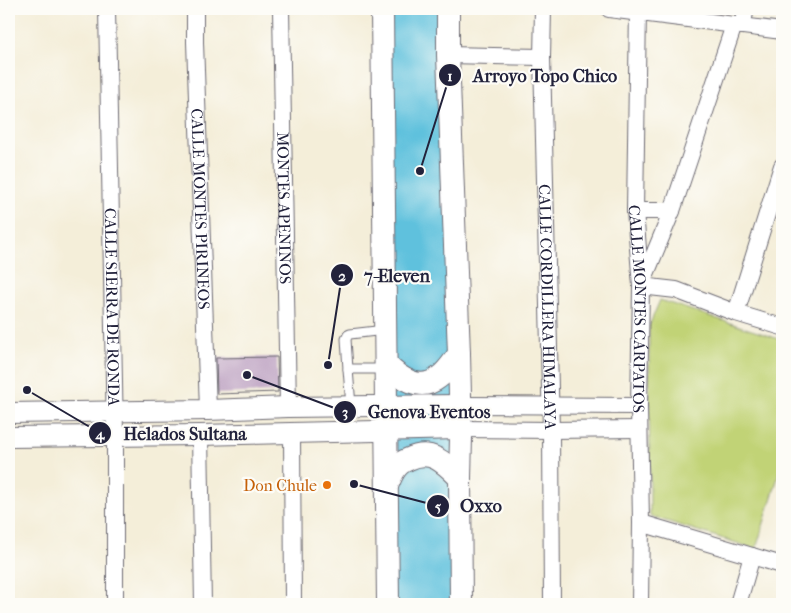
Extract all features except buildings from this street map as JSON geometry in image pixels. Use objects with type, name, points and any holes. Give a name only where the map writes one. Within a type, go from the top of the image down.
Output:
[{"type":"main road","points":[[382,9],[386,330],[390,406],[388,604]]},
{"type":"main road","points":[[448,9],[459,354],[452,406],[452,429],[460,478],[461,604]]},
{"type":"main road","points":[[389,369],[407,381],[426,383],[437,380],[459,354]]},
{"type":"main road","points":[[390,478],[400,464],[420,454],[428,455],[443,462],[460,478]]},
{"type":"street","name":"CALLE SIERRA DE RONDA","points":[[107,9],[115,411],[115,604]]},
{"type":"street","name":"CALLE MONTES PIRINEOS","points":[[195,9],[208,410]]},
{"type":"street","name":"MONTES APENINOS","points":[[281,9],[288,407]]},
{"type":"street","name":"CALLE CORDILLERA HIMALAYA","points":[[543,9],[542,57],[552,430],[552,604]]},
{"type":"street","points":[[609,9],[637,10],[782,30]]},
{"type":"street","points":[[746,9],[738,25],[672,210],[641,286],[676,290],[782,327]]},
{"type":"street","name":"CALLE MONTES CÁRPATOS","points":[[637,10],[635,211],[641,286],[639,406],[640,604]]},
{"type":"street","points":[[448,56],[542,57]]},
{"type":"street","points":[[736,312],[782,166]]},
{"type":"street","points":[[635,211],[672,210]]},
{"type":"street","points":[[9,413],[351,406],[639,406]]},
{"type":"street","points":[[9,437],[452,429],[639,429]]},
{"type":"street","points":[[292,433],[293,604]]},
{"type":"street","points":[[200,435],[203,604]]},
{"type":"street","points":[[640,523],[782,565]]},
{"type":"street","points":[[738,604],[752,556]]},
{"type":"lane","points":[[351,406],[346,339],[350,334],[386,330]]},
{"type":"lane","points":[[348,369],[389,369]]},
{"type":"green space","points":[[660,300],[782,340],[782,464],[756,549],[650,516],[649,326]]},
{"type":"water","points":[[382,9],[448,9],[461,604],[388,604]]},
{"type":"place","name":"Arroyo Topo Chico","points":[[420,171]]},
{"type":"place","name":"7-Eleven","points":[[328,365]]},
{"type":"place","name":"Genova Eventos","points":[[247,375]]},
{"type":"place","name":"Helados Sultana","points":[[27,390]]},
{"type":"place","name":"Oxxo","points":[[354,484]]},
{"type":"place","name":"Don Chule","points":[[327,485]]}]
